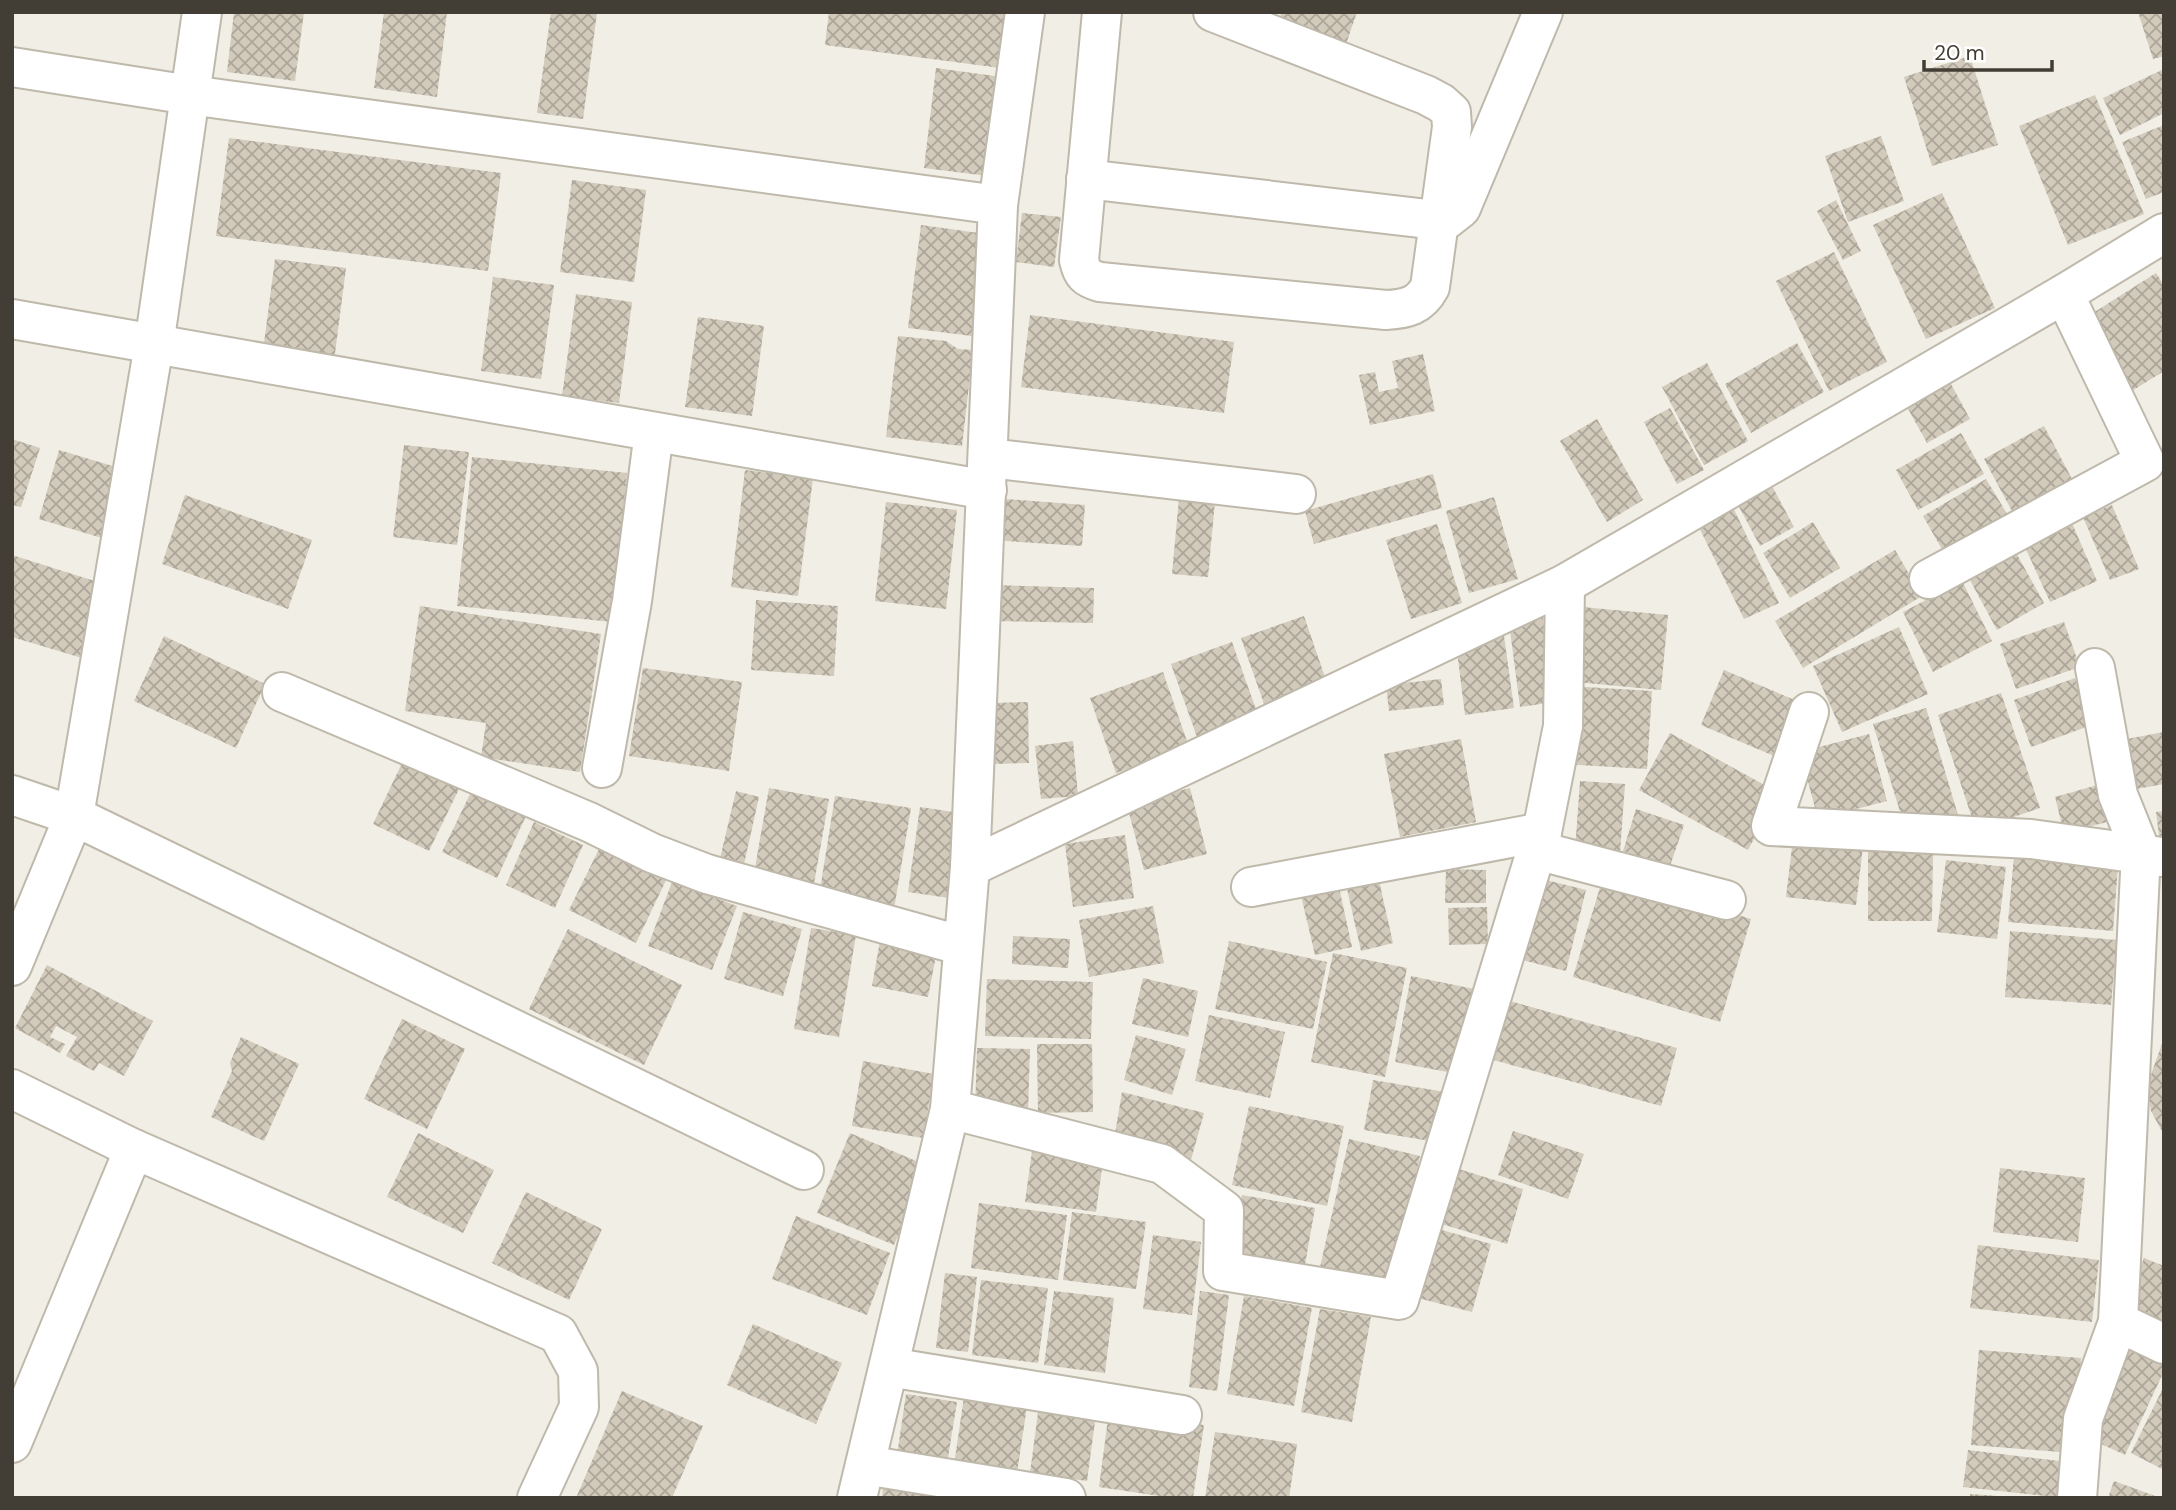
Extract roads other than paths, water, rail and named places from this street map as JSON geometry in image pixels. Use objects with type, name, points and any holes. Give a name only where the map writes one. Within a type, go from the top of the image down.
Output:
[{"type":"street","points":[[12,966],[74,816],[154,345],[202,12]]},
{"type":"street","points":[[1025,12],[998,205],[970,867],[950,1109],[861,1481],[1066,1498]]},
{"type":"street","points":[[1102,12],[1079,260],[1081,271],[1088,278],[1100,282],[1385,310],[1414,305],[1425,296],[1430,286],[1452,127],[1451,113],[1441,103],[1426,95],[1213,12]]},
{"type":"street","points":[[1086,179],[1447,219],[1461,208],[1543,12]]},
{"type":"street","points":[[12,67],[998,205]]},
{"type":"street","points":[[970,867],[1565,584],[2164,233]]},
{"type":"street","points":[[1929,579],[2145,462],[2064,294]]},
{"type":"street","points":[[12,320],[654,432],[988,474],[1296,494]]},
{"type":"street","points":[[602,768],[632,601],[654,432]]},
{"type":"street","points":[[950,1109],[1162,1164],[1224,1210],[1223,1270],[1399,1300],[1539,841],[1563,726],[1565,584]]},
{"type":"street","points":[[2077,1498],[2083,1419],[2118,1322],[2147,1041],[2153,855],[2118,795],[2095,668]]},
{"type":"street","points":[[282,692],[696,870],[963,946]]},
{"type":"street","points":[[1810,712],[1771,826],[2031,839],[2153,855]]},
{"type":"street","points":[[12,795],[74,816],[804,1170]]},
{"type":"street","points":[[1251,887],[1539,841],[1726,900]]},
{"type":"street","points":[[12,1089],[134,1149],[558,1334],[578,1371],[579,1407],[537,1498]]},
{"type":"street","points":[[12,1443],[24,1385],[134,1149]]},
{"type":"street","points":[[2118,1322],[2164,1344]]},
{"type":"street","points":[[889,1367],[1182,1415]]}]
